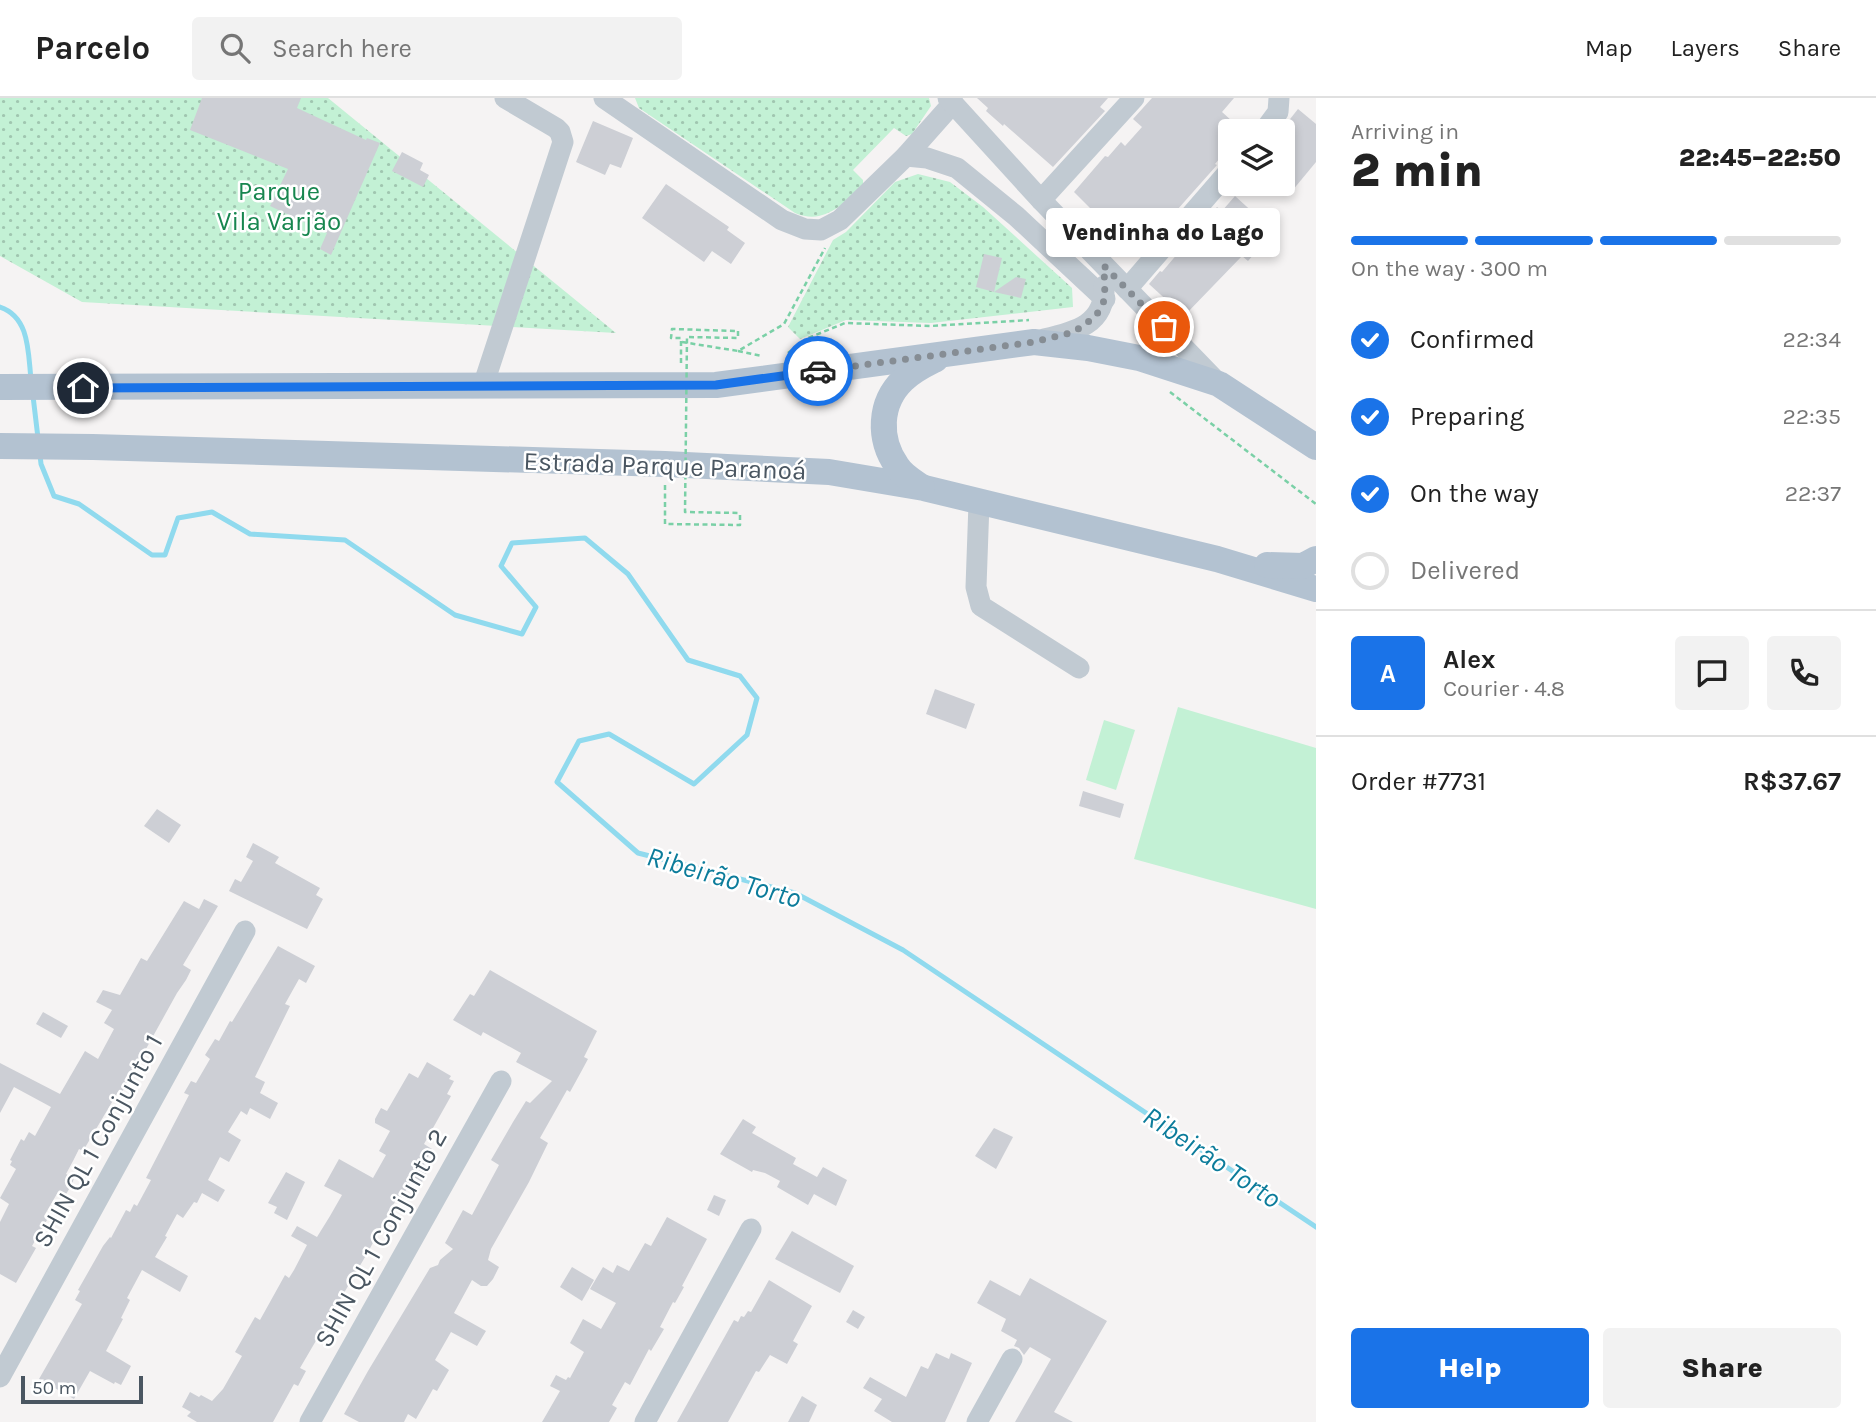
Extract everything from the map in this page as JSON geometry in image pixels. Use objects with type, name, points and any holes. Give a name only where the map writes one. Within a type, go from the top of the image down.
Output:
[{"type":"main road","points":[[0,387],[716,385],[1034,342],[1088,348],[1139,358],[1219,384],[1312,446]]},
{"type":"main road","points":[[924,488],[897,467],[884,434],[884,414],[893,390],[903,380],[916,369],[947,353]]},
{"type":"main road","name":"Estrada Parque Paranoá","points":[[0,446],[666,464],[829,472],[924,488],[1217,559],[1316,589]]},
{"type":"main road","points":[[1217,559],[1280,567],[1303,566],[1316,559]]},
{"type":"street","points":[[483,386],[563,142],[556,128],[505,98]]},
{"type":"street","points":[[1273,119],[1278,112],[1279,98]]},
{"type":"street","points":[[614,101],[794,226],[821,230],[840,220],[906,156],[950,100],[1041,200],[1219,384]]},
{"type":"street","points":[[1041,200],[1130,100]]},
{"type":"street","points":[[906,156],[928,158],[957,168],[1016,216],[1105,299]]},
{"type":"street","points":[[1127,289],[1218,184]]},
{"type":"street","points":[[1034,342],[1074,332],[1096,316],[1105,299],[1104,266]]},
{"type":"street","points":[[979,503],[976,587],[981,606],[1079,668]]},
{"type":"street","name":"SHIN QL 1 Conjunto 1","points":[[0,1377],[244,931]]},
{"type":"street","name":"SHIN QL 1 Conjunto 2","points":[[310,1422],[501,1081]]},
{"type":"street","points":[[645,1422],[751,1229]]},
{"type":"street","points":[[977,1422],[1012,1359]]},
{"type":"path","points":[[682,342],[738,351],[784,324],[840,220]]},
{"type":"path","points":[[666,464],[665,524],[740,524],[740,513],[685,512],[687,337],[738,338],[738,331],[672,329],[671,338],[681,338],[682,342],[681,367]]},
{"type":"green space","name":"Parque Vila Varjão","points":[[0,98],[328,98],[616,333],[82,302],[0,256]]},
{"type":"green space","points":[[635,98],[929,98],[931,106],[912,134],[906,136],[894,128],[853,170],[863,180],[863,187],[832,211],[815,217],[795,213],[639,108]]},
{"type":"green space","points":[[918,174],[950,182],[983,207],[1072,288],[1073,307],[931,323],[846,320],[800,339],[788,327],[833,240],[846,232],[895,182]]},
{"type":"green space","points":[[1178,707],[1316,748],[1316,909],[1134,859]]},
{"type":"green space","points":[[1104,720],[1135,730],[1116,790],[1086,780]]},
{"type":"building","points":[[202,98],[301,98],[297,108],[366,140],[367,138],[380,143],[331,255],[320,249],[327,233],[270,206],[288,169],[190,130]]},
{"type":"building","points":[[977,98],[1108,98],[1100,107],[1105,111],[1053,167],[986,111],[988,108]]},
{"type":"building","points":[[1152,98],[1234,98],[1222,112],[1230,119],[1218,119],[1217,165],[1137,255],[1074,192],[1105,156],[1108,157],[1121,142],[1125,146],[1142,127],[1133,119]]},
{"type":"building","points":[[1298,109],[1316,124],[1316,162],[1295,187],[1295,119],[1290,119]]},
{"type":"building","points":[[593,121],[633,138],[621,168],[610,164],[605,175],[576,162]]},
{"type":"building","points":[[402,152],[423,163],[420,170],[429,175],[423,187],[392,171]]},
{"type":"building","points":[[666,184],[729,227],[727,230],[745,243],[731,264],[712,251],[704,262],[642,218]]},
{"type":"building","points":[[1235,196],[1268,226],[1255,241],[1261,246],[1248,261],[1242,256],[1184,316],[1149,284],[1217,207],[1222,211]]},
{"type":"building","points":[[984,254],[1002,258],[994,292],[976,287]]},
{"type":"building","points":[[1016,277],[1026,279],[1021,298],[994,292]]},
{"type":"building","points":[[935,689],[975,704],[966,729],[926,714]]},
{"type":"building","points":[[1083,791],[1124,804],[1120,818],[1079,806]]},
{"type":"building","points":[[157,809],[181,825],[169,843],[144,826]]},
{"type":"building","points":[[253,843],[279,857],[275,863],[320,888],[316,895],[323,899],[307,929],[229,891],[235,879],[241,882],[253,861],[246,857]]},
{"type":"building","points":[[204,899],[218,906],[183,965],[191,970],[121,1094],[118,1092],[83,1151],[79,1149],[66,1174],[74,1178],[72,1184],[65,1196],[58,1192],[44,1216],[47,1220],[32,1246],[36,1248],[16,1283],[0,1274],[0,1222],[9,1204],[0,1198],[16,1169],[10,1165],[10,1160],[21,1139],[24,1141],[29,1132],[35,1136],[51,1107],[14,1087],[0,1113],[0,1063],[60,1094],[85,1051],[98,1059],[114,1029],[104,1023],[112,1010],[96,1002],[103,990],[120,995],[141,958],[147,961],[184,901],[199,909]]},
{"type":"building","points":[[278,946],[315,966],[306,983],[299,979],[285,1004],[290,1006],[255,1077],[265,1082],[260,1093],[278,1103],[270,1119],[250,1108],[247,1115],[241,1111],[228,1132],[241,1140],[229,1162],[220,1157],[208,1180],[225,1190],[218,1202],[202,1193],[183,1218],[177,1214],[165,1236],[167,1237],[155,1257],[188,1276],[180,1292],[142,1270],[127,1298],[130,1300],[121,1318],[123,1319],[106,1351],[131,1366],[121,1385],[90,1371],[74,1399],[39,1379],[82,1304],[75,1300],[80,1291],[78,1290],[126,1210],[130,1212],[134,1204],[137,1206],[151,1180],[146,1178],[189,1095],[184,1093],[191,1081],[196,1083],[210,1059],[205,1055],[215,1039],[219,1041],[230,1021],[232,1022]]},
{"type":"building","points":[[490,970],[597,1031],[584,1057],[588,1059],[540,1138],[548,1143],[491,1249],[488,1260],[499,1267],[493,1279],[487,1286],[481,1286],[472,1280],[454,1313],[486,1331],[477,1346],[451,1332],[435,1360],[449,1370],[437,1391],[433,1389],[416,1419],[408,1414],[404,1422],[359,1422],[344,1414],[368,1371],[430,1268],[438,1265],[453,1249],[445,1243],[463,1210],[472,1215],[499,1165],[491,1160],[526,1101],[530,1103],[552,1081],[516,1062],[521,1053],[483,1032],[481,1036],[453,1020],[470,994],[474,996]]},
{"type":"building","points":[[43,1012],[68,1026],[61,1038],[36,1024]]},
{"type":"building","points":[[427,1062],[451,1076],[449,1079],[454,1081],[447,1094],[451,1096],[424,1144],[432,1149],[424,1165],[429,1168],[422,1182],[414,1177],[400,1200],[397,1198],[300,1368],[306,1371],[298,1386],[294,1384],[273,1422],[197,1422],[187,1416],[191,1412],[182,1407],[190,1392],[212,1401],[223,1389],[242,1356],[235,1352],[255,1317],[260,1320],[285,1275],[289,1278],[294,1270],[307,1245],[291,1236],[297,1226],[317,1237],[330,1216],[342,1195],[324,1186],[339,1159],[373,1178],[386,1155],[379,1151],[390,1131],[375,1123],[375,1119],[381,1108],[387,1111],[409,1073],[418,1078]]},
{"type":"building","points":[[743,1119],[756,1127],[752,1133],[796,1158],[793,1164],[817,1177],[823,1167],[847,1180],[836,1206],[814,1194],[808,1205],[777,1187],[780,1181],[765,1173],[752,1172],[720,1154]]},
{"type":"building","points":[[994,1128],[1013,1137],[996,1169],[975,1156]]},
{"type":"building","points":[[286,1172],[305,1182],[287,1220],[274,1213],[277,1207],[268,1203]]},
{"type":"building","points":[[714,1195],[726,1200],[719,1216],[707,1210]]},
{"type":"building","points":[[667,1217],[707,1239],[682,1286],[684,1287],[660,1327],[664,1329],[651,1351],[649,1349],[630,1385],[625,1382],[612,1405],[617,1408],[609,1422],[542,1422],[560,1391],[550,1386],[556,1375],[566,1380],[570,1378],[584,1352],[570,1343],[583,1319],[601,1329],[616,1303],[590,1289],[603,1267],[613,1273],[617,1265],[629,1271],[645,1243],[651,1246]]},
{"type":"building","points":[[792,1231],[854,1266],[840,1293],[775,1259]]},
{"type":"building","points":[[572,1267],[594,1280],[582,1301],[560,1287]]},
{"type":"building","points":[[1030,1278],[1107,1321],[1054,1412],[1073,1422],[1015,1422],[1051,1359],[1030,1347],[1024,1355],[1014,1346],[1017,1340],[1001,1331],[1006,1319],[977,1303],[990,1280],[1020,1296]]},
{"type":"building","points":[[769,1280],[812,1306],[793,1341],[798,1344],[787,1364],[770,1355],[759,1372],[756,1371],[728,1422],[677,1422],[734,1320],[738,1322],[741,1316],[751,1312]]},
{"type":"building","points":[[853,1310],[865,1317],[858,1329],[846,1322]]},
{"type":"building","points":[[936,1353],[949,1359],[951,1353],[972,1363],[945,1422],[892,1422],[874,1411],[882,1399],[863,1388],[870,1377],[906,1397],[921,1366],[928,1369]]},
{"type":"building","points":[[802,1396],[817,1405],[809,1422],[788,1422]]},
{"type":"waterway","name":"Ribeirão Torto","points":[[0,307],[10,312],[22,327],[28,347],[31,379]]},
{"type":"waterway","name":"Ribeirão Torto","points":[[33,396],[38,438]]},
{"type":"waterway","name":"Ribeirão Torto","points":[[40,455],[54,496],[79,504],[152,555],[165,555],[178,518],[212,512],[250,534],[345,540],[455,615],[522,634],[536,607],[501,566],[512,543],[585,538],[628,574],[688,660],[740,676],[757,698],[747,735],[694,784],[609,734],[579,741],[557,782],[638,853],[795,893],[903,950],[1316,1227]]},
{"type":"way so far","points":[[818,371],[1034,342],[1074,332],[1096,316],[1105,299],[1104,266],[1164,327]]},
{"type":"place","name":"Vendinha do Lago","points":[[1164,327]]},
{"type":"route","points":[[83,388],[716,385],[818,371]]}]
